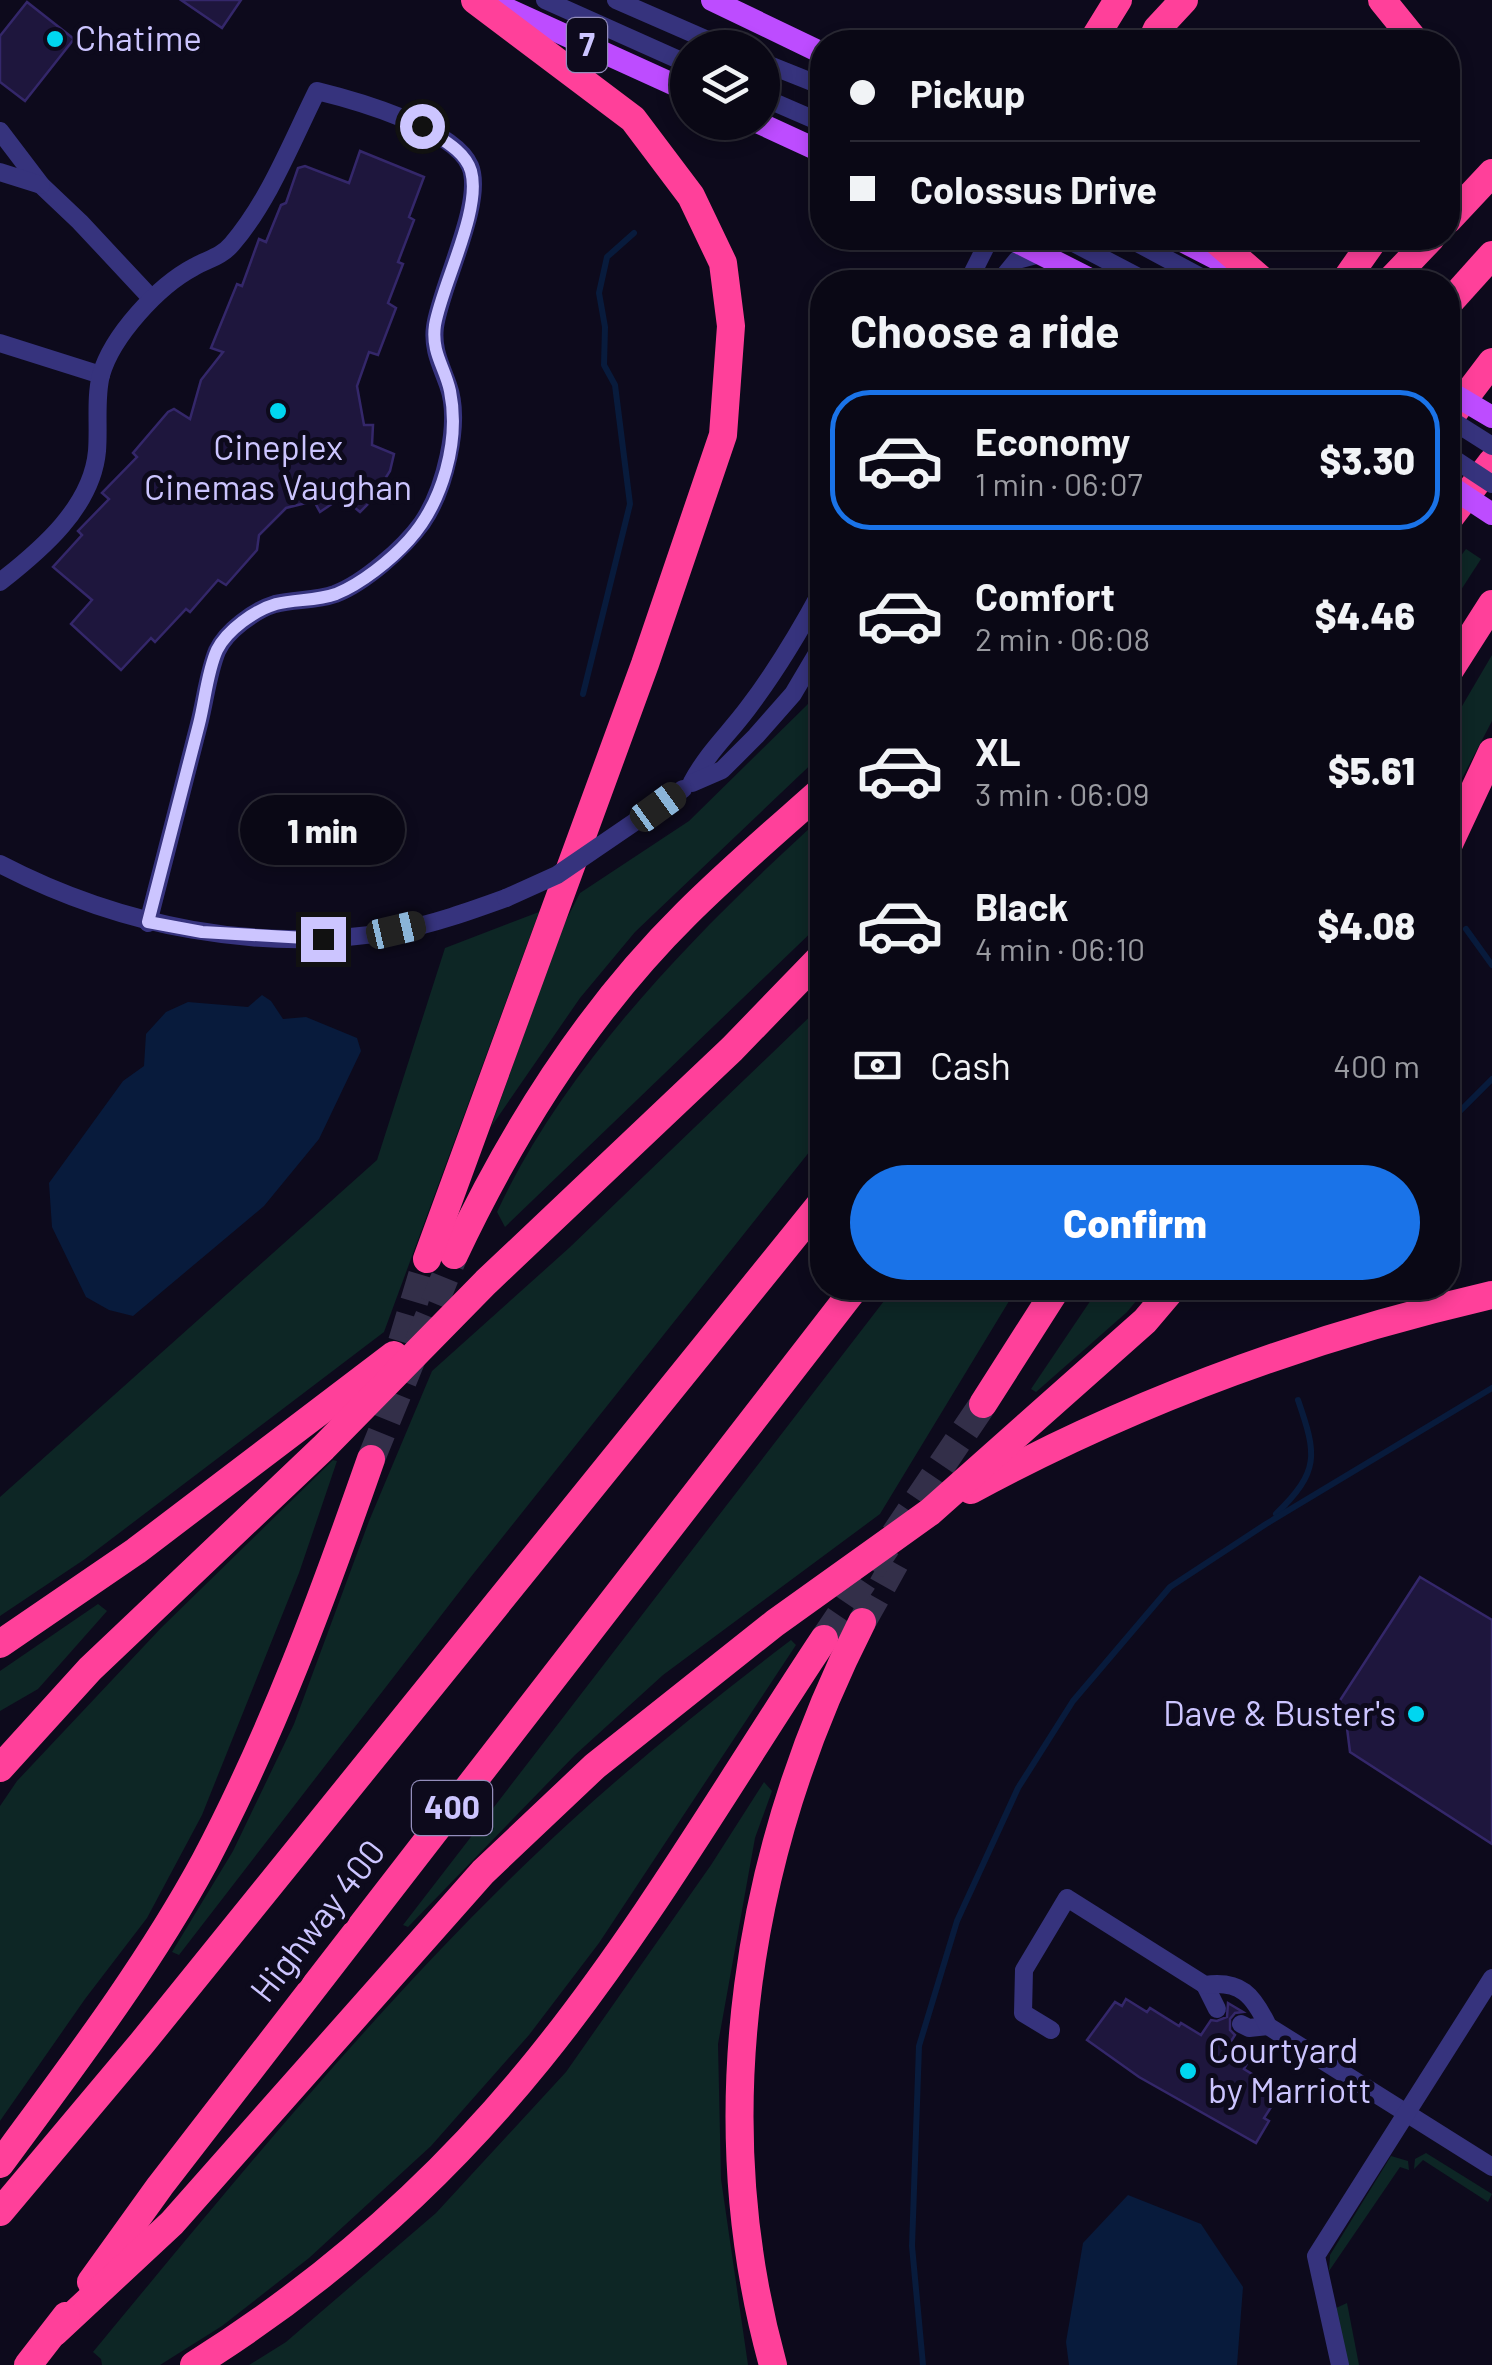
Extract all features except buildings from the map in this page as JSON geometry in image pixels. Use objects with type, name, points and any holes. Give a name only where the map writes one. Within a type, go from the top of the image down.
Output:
[{"type":"highway","points":[[476,0],[634,118],[691,196],[723,263],[731,326],[723,435],[441,1257],[589,1026],[685,915],[810,801]]},
{"type":"highway","points":[[1099,30],[1118,0]]},
{"type":"highway","points":[[1157,30],[1184,0]]},
{"type":"highway","points":[[1382,0],[1406,30]]},
{"type":"highway","points":[[1460,207],[1492,173]]},
{"type":"highway","points":[[1226,250],[1248,270]]},
{"type":"highway","points":[[1400,270],[1419,250]]},
{"type":"highway","points":[[1460,290],[1492,254]]},
{"type":"highway","points":[[1460,403],[1492,362]]},
{"type":"highway","points":[[1460,504],[1492,462]]},
{"type":"highway","points":[[1460,654],[1492,604]]},
{"type":"highway","points":[[1460,820],[1492,752]]},
{"type":"highway","points":[[0,1768],[90,1669],[323,1448],[486,1282],[732,1049],[810,968]]},
{"type":"highway","name":"Highway 400","points":[[0,2212],[142,2043],[810,1217]]},
{"type":"highway","points":[[0,1644],[150,1540],[486,1282]]},
{"type":"highway","points":[[930,1512],[1081,1434],[1228,1372],[1429,1310],[1492,1296]]},
{"type":"highway","name":"Highway 400","points":[[28,2365],[160,2186],[845,1300]]},
{"type":"highway","points":[[983,1404],[1049,1300]]},
{"type":"highway","points":[[55,2332],[187,2208],[483,1872],[596,1766],[775,1624],[930,1512],[1162,1300]]},
{"type":"highway","points":[[0,2164],[133,1979],[204,1862],[281,1698],[371,1459]]},
{"type":"highway","points":[[773,2365],[748,2246],[740,2154],[747,1988],[758,1916],[794,1780],[824,1700],[862,1622]]},
{"type":"highway","points":[[194,2365],[286,2302],[348,2253],[399,2209],[495,2110],[539,2059],[625,1941],[824,1639]]},
{"type":"main road","name":"7","points":[[486,0],[670,83]]},
{"type":"main road","points":[[712,0],[810,47]]},
{"type":"main road","points":[[780,133],[810,146]]},
{"type":"main road","points":[[1032,250],[1072,270]]},
{"type":"main road","points":[[1199,250],[1239,270]]},
{"type":"main road","points":[[1460,398],[1492,417]]},
{"type":"main road","points":[[1460,493],[1492,514]]},
{"type":"street","points":[[545,0],[670,56]]},
{"type":"street","points":[[616,0],[685,30]]},
{"type":"street","points":[[780,69],[810,81]]},
{"type":"street","points":[[0,582],[48,542],[88,486],[96,454],[101,375],[121,336],[152,298],[191,268],[222,254],[236,240],[316,91],[350,99],[422,126],[463,156],[473,183],[464,229],[435,326],[439,367],[450,388],[452,416],[450,450],[438,496],[408,541],[382,564],[338,593],[275,604],[253,615],[218,649],[148,922]]},
{"type":"street","points":[[780,105],[810,118]]},
{"type":"street","points":[[5,136],[41,185],[152,298]]},
{"type":"street","points":[[0,172],[41,185]]},
{"type":"street","points":[[1087,250],[1125,270]]},
{"type":"street","points":[[1150,250],[1188,270]]},
{"type":"street","points":[[1009,270],[1017,260],[1040,254]]},
{"type":"street","points":[[0,343],[101,375]]},
{"type":"street","points":[[1460,426],[1492,446]]},
{"type":"street","points":[[1460,462],[1492,484]]},
{"type":"street","points":[[688,786],[708,754],[746,710],[810,613]]},
{"type":"street","points":[[0,864],[46,888],[148,922],[202,932],[323,939],[396,930],[453,917],[557,875],[688,786],[722,770],[793,694],[810,665]]},
{"type":"street","points":[[1051,2030],[1024,2013],[1024,1970],[1067,1898],[1205,1985],[1217,2009]]},
{"type":"street","points":[[1340,2365],[1316,2256],[1492,1978]]},
{"type":"street","points":[[1205,1985],[1228,1982],[1255,2000],[1268,2026],[1492,2167]]},
{"type":"street","points":[[1241,2024],[1250,2028],[1268,2026]]},
{"type":"green space","points":[[1466,549],[1481,559],[1460,591],[1460,557]]},
{"type":"green space","points":[[1492,655],[1492,721],[1460,782],[1460,710]]},
{"type":"green space","points":[[810,701],[810,765],[635,932],[580,998],[491,1127],[560,932],[580,893],[689,821]]},
{"type":"green space","points":[[810,828],[810,934],[505,1227],[497,1212],[560,1102],[640,1000],[730,904]]},
{"type":"green space","points":[[539,912],[384,1332],[85,1559],[0,1616],[0,1497],[377,1160],[445,948]]},
{"type":"green space","points":[[810,1017],[810,1151],[470,1578],[179,1955],[172,1952],[233,1851],[294,1724],[369,1521],[432,1371],[569,1248]]},
{"type":"green space","points":[[885,1300],[1010,1300],[880,1514],[663,1675],[575,1755],[408,1927],[403,1925]]},
{"type":"green space","points":[[1091,1300],[1137,1300],[1036,1392],[1031,1389]]},
{"type":"green space","points":[[333,1460],[337,1461],[299,1573],[202,1815],[147,1918],[0,2121],[0,1806],[17,1781],[161,1628]]},
{"type":"green space","points":[[98,1604],[107,1611],[38,1689],[0,1711],[0,1671]]},
{"type":"green space","points":[[791,1640],[796,1645],[599,1943],[529,2035],[431,2146],[309,2258],[222,2326],[160,2365],[102,2365],[93,2352],[322,2079],[443,1947],[596,1799]]},
{"type":"green space","points":[[764,1782],[772,1791],[755,1838],[718,2044],[721,2179],[748,2365],[249,2365],[286,2342],[436,2213],[566,2072],[711,1865]]},
{"type":"green space","points":[[1426,2153],[1492,2194],[1488,2202],[1423,2160],[1414,2169],[1415,2159]]},
{"type":"green space","points":[[1391,2156],[1408,2161],[1409,2170],[1400,2167],[1329,2271],[1330,2255]]},
{"type":"green space","points":[[1347,2303],[1359,2365],[1348,2365],[1336,2308]]},
{"type":"water","points":[[262,995],[283,1019],[306,1017],[357,1038],[361,1051],[319,1139],[264,1206],[133,1316],[109,1310],[86,1297],[52,1227],[49,1183],[123,1081],[144,1066],[146,1034],[166,1012],[188,1002],[248,1007]]},
{"type":"water","points":[[1128,2195],[1201,2224],[1243,2287],[1237,2365],[1069,2365],[1066,2342],[1083,2243]]},
{"type":"waterway","points":[[583,694],[630,504],[615,385],[604,365],[605,327],[599,293],[607,257],[634,233]]},
{"type":"waterway","points":[[1466,929],[1492,965]]},
{"type":"waterway","points":[[1460,1111],[1492,1079]]},
{"type":"waterway","points":[[923,2365],[912,2246],[919,2046],[957,1921],[1018,1788],[1073,1701],[1170,1587],[1266,1524],[1492,1388]]},
{"type":"waterway","points":[[1276,1514],[1301,1486],[1311,1461],[1309,1435],[1298,1400]]},
{"type":"tunnel","points":[[371,1459],[454,1255]]},
{"type":"tunnel","points":[[402,1342],[427,1259]]},
{"type":"tunnel","points":[[824,1639],[983,1404]]},
{"type":"tunnel","points":[[862,1622],[895,1563]]},
{"type":"place","name":"Chatime","points":[[55,39]]},
{"type":"place","name":"Cineplex Cinemas Vaughan","points":[[278,411]]},
{"type":"place","name":"Dave & Buster's","points":[[1416,1714]]},
{"type":"place","name":"Courtyard by Marriott","points":[[1188,2071]]},
{"type":"route","points":[[323,939],[202,932],[148,922],[218,649],[253,615],[275,604],[338,593],[382,564],[408,541],[438,496],[450,450],[452,416],[450,388],[439,367],[435,326],[464,229],[473,183],[463,156],[422,126]]}]
